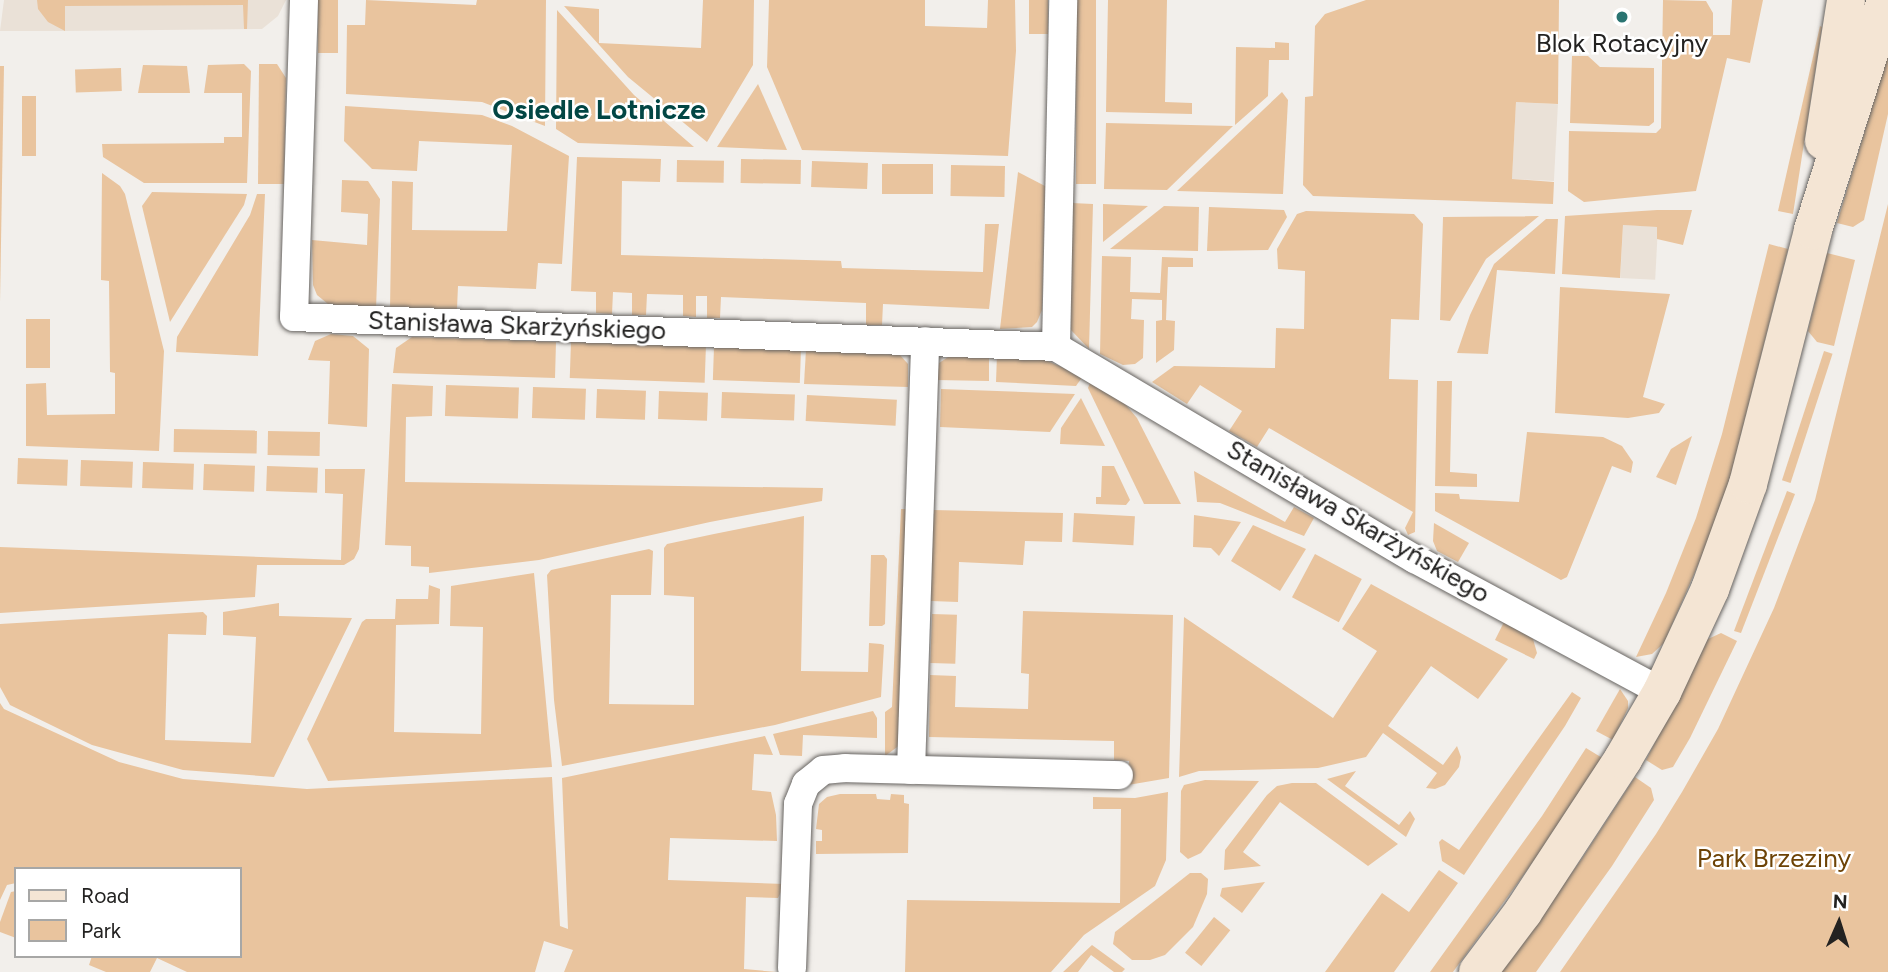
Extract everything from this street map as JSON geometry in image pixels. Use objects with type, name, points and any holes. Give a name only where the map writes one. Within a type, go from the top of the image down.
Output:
[{"type":"street","name":"Stanisława Skarżyńskiego","points":[[304,0],[294,317],[1056,347],[1415,559],[1662,692]]},
{"type":"street","points":[[1056,347],[1063,0]]},
{"type":"street","points":[[1813,230],[1827,111],[1846,0]]},
{"type":"street","points":[[1478,972],[1523,912],[1593,807],[1662,692],[1710,589],[1748,484],[1813,230],[1886,0]]},
{"type":"street","points":[[911,770],[925,341]]},
{"type":"street","points":[[792,968],[798,804],[806,784],[823,770],[834,768],[1119,775]]},
{"type":"shaded area","points":[[4,0],[286,0],[278,16],[262,29],[0,31]]},
{"type":"shaded area","points":[[1516,102],[1558,104],[1554,181],[1512,179]]},
{"type":"shaded area","points":[[1623,225],[1658,227],[1655,280],[1620,278]]},
{"type":"green space","points":[[37,0],[248,0],[247,29],[244,29],[243,5],[65,6],[65,31],[48,22],[38,9]]},
{"type":"green space","points":[[318,0],[338,0],[338,53],[318,53]]},
{"type":"green space","points":[[366,0],[476,5],[477,0],[546,0],[545,126],[482,102],[346,94],[347,25],[365,25]]},
{"type":"green space","points":[[703,0],[754,0],[753,65],[707,142],[628,77],[564,6],[599,9],[599,43],[701,48]]},
{"type":"green space","points":[[769,0],[925,0],[925,26],[987,28],[988,0],[1015,0],[1016,51],[1008,156],[802,150],[767,67]]},
{"type":"green space","points":[[1029,0],[1048,0],[1048,34],[1029,34]]},
{"type":"green space","points":[[1076,0],[1096,0],[1096,184],[1076,184]]},
{"type":"green space","points":[[1108,0],[1167,0],[1165,102],[1192,103],[1192,114],[1106,112]]},
{"type":"green space","points":[[1366,0],[1559,0],[1558,104],[1516,102],[1512,179],[1554,182],[1553,204],[1313,196],[1303,185],[1305,97],[1313,96],[1315,26],[1325,14]]},
{"type":"green space","points":[[1663,0],[1706,1],[1713,13],[1713,35],[1730,35],[1732,0],[1763,0],[1750,63],[1727,58],[1696,191],[1584,202],[1568,191],[1569,131],[1656,133],[1661,128]]},
{"type":"green space","points":[[557,10],[634,95],[694,147],[578,143],[556,129]]},
{"type":"green space","points":[[1820,26],[1822,27],[1793,214],[1778,211]]},
{"type":"green space","points":[[1275,42],[1289,43],[1289,60],[1269,60],[1268,96],[1235,125],[1236,47],[1275,48]]},
{"type":"green space","points":[[1888,54],[1888,114],[1864,220],[1853,227],[1837,223]]},
{"type":"green space","points":[[1572,56],[1588,56],[1600,67],[1654,68],[1654,122],[1649,126],[1570,123]]},
{"type":"green space","points":[[244,64],[251,71],[247,183],[144,183],[103,157],[102,144],[224,143],[224,137],[242,137],[242,93],[204,93],[208,65]]},
{"type":"green space","points":[[259,64],[277,64],[286,78],[284,184],[258,184]]},
{"type":"green space","points":[[143,65],[187,66],[190,93],[138,93]]},
{"type":"green space","points":[[0,66],[4,66],[0,303]]},
{"type":"green space","points":[[121,68],[122,91],[76,93],[75,70]]},
{"type":"green space","points":[[758,84],[787,150],[717,147]]},
{"type":"green space","points":[[1282,92],[1288,100],[1283,194],[1177,191]]},
{"type":"green space","points":[[22,96],[36,96],[36,156],[22,156]]},
{"type":"green space","points":[[345,106],[482,115],[512,126],[569,156],[562,264],[538,263],[536,289],[458,286],[457,309],[390,310],[392,181],[413,182],[412,230],[507,231],[512,145],[419,141],[417,171],[372,169],[344,141]]},
{"type":"green space","points":[[1106,123],[1233,126],[1167,190],[1104,189]]},
{"type":"green space","points":[[577,157],[661,159],[660,182],[622,181],[621,255],[841,261],[842,268],[983,272],[985,224],[999,224],[989,309],[883,304],[882,325],[866,325],[866,303],[721,297],[720,318],[707,318],[707,296],[696,296],[696,317],[683,316],[683,295],[647,294],[646,315],[632,315],[632,293],[613,292],[612,314],[596,313],[596,292],[571,291]]},
{"type":"green space","points":[[741,159],[801,160],[801,184],[741,183]]},
{"type":"green space","points":[[677,160],[724,161],[724,183],[677,182]]},
{"type":"green space","points":[[812,161],[868,163],[867,189],[811,187]]},
{"type":"green space","points":[[882,164],[933,164],[933,194],[882,194]]},
{"type":"green space","points":[[951,165],[1005,166],[1004,197],[950,196]]},
{"type":"green space","points":[[1018,172],[1045,186],[1042,310],[1032,327],[1000,329]]},
{"type":"green space","points":[[102,173],[120,186],[125,194],[164,351],[159,451],[26,446],[26,384],[46,383],[47,415],[115,414],[115,373],[110,372],[109,281],[101,280]]},
{"type":"green space","points":[[342,180],[368,181],[380,199],[376,309],[328,304],[317,295],[313,285],[312,240],[367,245],[368,214],[341,212]]},
{"type":"green space","points":[[152,192],[247,194],[244,205],[170,322],[142,206]]},
{"type":"green space","points":[[257,194],[265,194],[258,356],[176,352],[177,337],[250,215]]},
{"type":"green space","points":[[1072,203],[1093,204],[1089,349],[1071,330]]},
{"type":"green space","points":[[1103,204],[1148,206],[1103,242]]},
{"type":"green space","name":"Park Brzeziny","points":[[1888,204],[1888,972],[1560,972],[1682,792],[1718,729],[1774,608],[1815,500]]},
{"type":"green space","points":[[1164,206],[1199,207],[1198,251],[1110,249]]},
{"type":"green space","points":[[1209,207],[1284,210],[1287,217],[1268,250],[1207,251]]},
{"type":"green space","points":[[1692,210],[1683,245],[1657,239],[1657,227],[1623,225],[1620,278],[1562,274],[1565,216]]},
{"type":"green space","points":[[1306,211],[1414,214],[1423,224],[1419,320],[1391,319],[1389,379],[1418,380],[1415,532],[1408,535],[1405,528],[1413,512],[1269,428],[1257,447],[1229,431],[1242,411],[1200,385],[1187,404],[1152,382],[1174,366],[1275,368],[1276,328],[1304,329],[1305,271],[1278,269],[1277,249],[1297,214]]},
{"type":"green space","points":[[1539,216],[1486,259],[1450,321],[1440,320],[1443,217]]},
{"type":"green space","points":[[1546,219],[1558,219],[1555,274],[1497,270],[1488,354],[1457,353],[1470,315],[1494,264]]},
{"type":"green space","points":[[1769,244],[1788,249],[1728,486],[1715,526],[1664,643],[1652,654],[1636,657],[1666,593],[1696,518],[1722,434]]},
{"type":"green space","points":[[1827,253],[1855,260],[1834,346],[1817,342],[1808,331]]},
{"type":"green space","points":[[1102,256],[1131,257],[1130,292],[1160,293],[1162,257],[1193,258],[1193,267],[1168,267],[1166,320],[1175,321],[1174,350],[1156,363],[1156,321],[1162,320],[1162,300],[1132,299],[1131,319],[1144,320],[1143,358],[1135,364],[1123,365],[1100,354]]},
{"type":"green space","points":[[1560,287],[1670,294],[1643,397],[1665,404],[1659,413],[1628,418],[1555,413]]},
{"type":"green space","points":[[26,319],[50,319],[50,368],[26,368]]},
{"type":"green space","points":[[331,334],[353,336],[369,349],[367,427],[328,424],[330,361],[308,360],[315,341]]},
{"type":"green space","points":[[412,337],[556,342],[555,378],[393,373],[396,348]]},
{"type":"green space","points":[[571,342],[706,347],[705,383],[570,378]]},
{"type":"green space","points":[[714,347],[801,350],[800,383],[713,380]]},
{"type":"green space","points":[[806,350],[900,355],[908,364],[908,387],[804,384]]},
{"type":"green space","points":[[1824,351],[1833,354],[1791,483],[1782,480]]},
{"type":"green space","points":[[953,354],[989,355],[989,381],[936,380],[939,363]]},
{"type":"green space","points":[[997,355],[1038,357],[1083,376],[1076,386],[996,382]]},
{"type":"green space","points":[[1091,380],[1120,398],[1137,418],[1181,504],[1144,504],[1088,388]]},
{"type":"green space","points":[[1437,381],[1452,381],[1450,472],[1477,474],[1477,487],[1435,486]]},
{"type":"green space","points":[[392,384],[433,386],[432,416],[406,417],[405,482],[823,488],[822,501],[710,522],[539,560],[429,573],[429,567],[411,566],[411,546],[385,545]]},
{"type":"green space","points":[[446,385],[519,388],[518,419],[445,416]]},
{"type":"green space","points":[[533,387],[586,389],[585,420],[532,418]]},
{"type":"green space","points":[[597,389],[646,391],[645,420],[596,418]]},
{"type":"green space","points":[[941,389],[1075,394],[1050,432],[940,427]]},
{"type":"green space","points":[[659,391],[708,393],[707,421],[658,419]]},
{"type":"green space","points":[[722,392],[795,395],[794,421],[721,418]]},
{"type":"green space","points":[[807,395],[897,400],[896,426],[806,421]]},
{"type":"green space","points":[[1081,398],[1105,446],[1060,444],[1061,428]]},
{"type":"green space","points":[[174,429],[257,430],[257,453],[174,452]]},
{"type":"green space","points":[[268,431],[320,432],[320,456],[268,455]]},
{"type":"green space","points":[[1527,432],[1603,437],[1622,446],[1633,462],[1631,473],[1612,466],[1567,577],[1561,580],[1435,511],[1435,493],[1459,494],[1460,499],[1519,502]]},
{"type":"green space","points":[[1692,436],[1676,485],[1656,477],[1671,449]]},
{"type":"green space","points":[[18,458],[68,460],[67,486],[17,484]]},
{"type":"green space","points":[[81,460],[133,462],[132,488],[80,486]]},
{"type":"green space","points":[[143,462],[194,464],[193,490],[142,488]]},
{"type":"green space","points":[[204,464],[255,466],[254,492],[203,490]]},
{"type":"green space","points":[[267,466],[318,468],[317,493],[266,491]]},
{"type":"green space","points":[[1102,466],[1114,466],[1130,500],[1126,505],[1096,504],[1096,497],[1101,497]]},
{"type":"green space","points":[[325,469],[365,469],[359,549],[354,559],[344,565],[257,565],[255,597],[0,613],[0,547],[341,560],[343,494],[325,493]]},
{"type":"green space","points":[[1194,471],[1285,522],[1294,507],[1314,518],[1304,536],[1220,503],[1197,502]]},
{"type":"green space","points":[[1787,491],[1795,494],[1741,633],[1734,631]]},
{"type":"green space","points":[[901,509],[908,509],[900,745],[885,756],[885,712],[892,707]]},
{"type":"green space","points":[[933,510],[1063,513],[1062,542],[1025,541],[1023,565],[959,562],[958,602],[931,601]]},
{"type":"green space","points":[[1074,513],[1135,516],[1133,545],[1072,542]]},
{"type":"green space","points":[[1194,515],[1241,522],[1219,556],[1211,548],[1193,547]]},
{"type":"green space","points":[[804,516],[801,671],[868,672],[869,643],[881,644],[884,645],[881,697],[775,725],[562,766],[554,700],[547,575],[551,570],[649,549],[653,551],[651,595],[611,595],[609,704],[694,705],[694,597],[664,595],[664,548],[667,544]]},
{"type":"green space","points":[[1434,523],[1469,543],[1458,562],[1437,551],[1433,541]]},
{"type":"green space","points":[[1253,525],[1306,549],[1280,591],[1231,561]]},
{"type":"green space","points":[[1315,554],[1362,579],[1339,622],[1292,597]]},
{"type":"green space","points":[[871,555],[884,555],[887,559],[885,624],[882,626],[869,626]]},
{"type":"green space","points":[[534,573],[552,767],[328,781],[307,739],[362,622],[366,619],[395,619],[396,599],[428,599],[429,585],[440,589],[439,624],[396,625],[394,732],[481,734],[483,627],[450,626],[451,586]]},
{"type":"green space","points":[[1371,584],[1508,659],[1478,699],[1431,666],[1388,726],[1443,765],[1457,746],[1461,757],[1459,767],[1445,785],[1435,789],[1426,788],[1437,773],[1383,733],[1366,757],[1318,768],[1199,771],[1179,777],[1184,617],[1333,718],[1377,651],[1342,629]]},
{"type":"green space","points":[[279,603],[279,616],[352,618],[274,777],[183,770],[92,745],[10,705],[0,687],[0,624],[203,612],[207,616],[206,635],[168,634],[165,740],[251,743],[256,637],[223,635],[223,612]]},
{"type":"green space","points":[[1023,611],[1173,615],[1169,778],[1128,785],[1129,761],[1114,760],[1114,741],[929,737],[930,675],[956,676],[955,707],[1028,709],[1029,674],[1021,673]]},
{"type":"green space","points":[[932,614],[957,615],[955,664],[930,663]]},
{"type":"green space","points":[[1505,620],[1533,639],[1537,653],[1534,659],[1495,640]]},
{"type":"green space","points":[[1721,633],[1737,641],[1690,738],[1673,767],[1662,770],[1646,760],[1708,639]]},
{"type":"green space","points":[[1620,689],[1628,701],[1628,708],[1613,740],[1596,731]]},
{"type":"green space","points":[[1572,692],[1581,698],[1565,726],[1464,875],[1442,861],[1439,842],[1442,839],[1459,850]]},
{"type":"green space","points":[[0,703],[4,709],[119,762],[183,779],[307,789],[552,777],[560,926],[568,929],[562,778],[765,736],[773,755],[754,754],[752,790],[771,792],[776,815],[777,841],[670,838],[668,880],[785,884],[778,898],[746,897],[744,969],[777,972],[564,972],[573,950],[544,941],[535,972],[187,972],[157,958],[242,958],[242,867],[14,867],[14,883],[7,885],[0,900]]},
{"type":"green space","points":[[873,711],[877,718],[877,738],[803,735],[802,756],[780,755],[773,734]]},
{"type":"green space","points":[[1586,748],[1604,759],[1554,833],[1453,972],[1430,972],[1542,816]]},
{"type":"green space","points":[[1356,771],[1345,786],[1399,825],[1410,811],[1415,819],[1406,837],[1327,779]]},
{"type":"green space","points":[[1635,777],[1651,788],[1654,800],[1612,866],[1536,972],[1500,972],[1581,860]]},
{"type":"green space","points":[[1205,780],[1259,781],[1201,853],[1188,859],[1180,852],[1181,791],[1184,785]]},
{"type":"green space","points":[[1316,783],[1398,844],[1368,866],[1280,802],[1243,852],[1261,866],[1224,870],[1225,850],[1267,795],[1277,786]]},
{"type":"green space","points":[[1168,792],[1166,860],[1155,886],[1084,935],[1051,972],[905,972],[907,900],[1120,903],[1121,809],[1093,809],[1093,797],[1135,798]]},
{"type":"green space","points":[[840,794],[876,794],[877,799],[890,800],[891,794],[904,795],[904,803],[909,804],[908,853],[816,854],[816,841],[822,841],[822,830],[816,829],[819,804],[827,797]]},
{"type":"green space","points":[[1439,870],[1458,883],[1394,972],[1325,972],[1382,893],[1409,912]]},
{"type":"green space","points":[[1190,873],[1201,873],[1208,879],[1207,894],[1193,927],[1165,955],[1150,960],[1132,960],[1113,944],[1115,932]]},
{"type":"green space","points":[[1265,882],[1242,913],[1220,896],[1222,888]]},
{"type":"green space","points":[[14,891],[14,937],[0,932],[0,922],[11,892]]},
{"type":"green space","points":[[1214,917],[1230,930],[1201,966],[1185,953]]},
{"type":"green space","points":[[1092,945],[1125,969],[1122,972],[1114,972],[1091,955],[1078,972],[1063,972]]},
{"type":"green space","points":[[91,958],[157,958],[150,972],[106,972],[89,965]]},
{"type":"place","name":"Blok Rotacyjny","points":[[1622,17]]},
{"type":"district","name":"Osiedle Lotnicze","points":[[599,109]]}]
